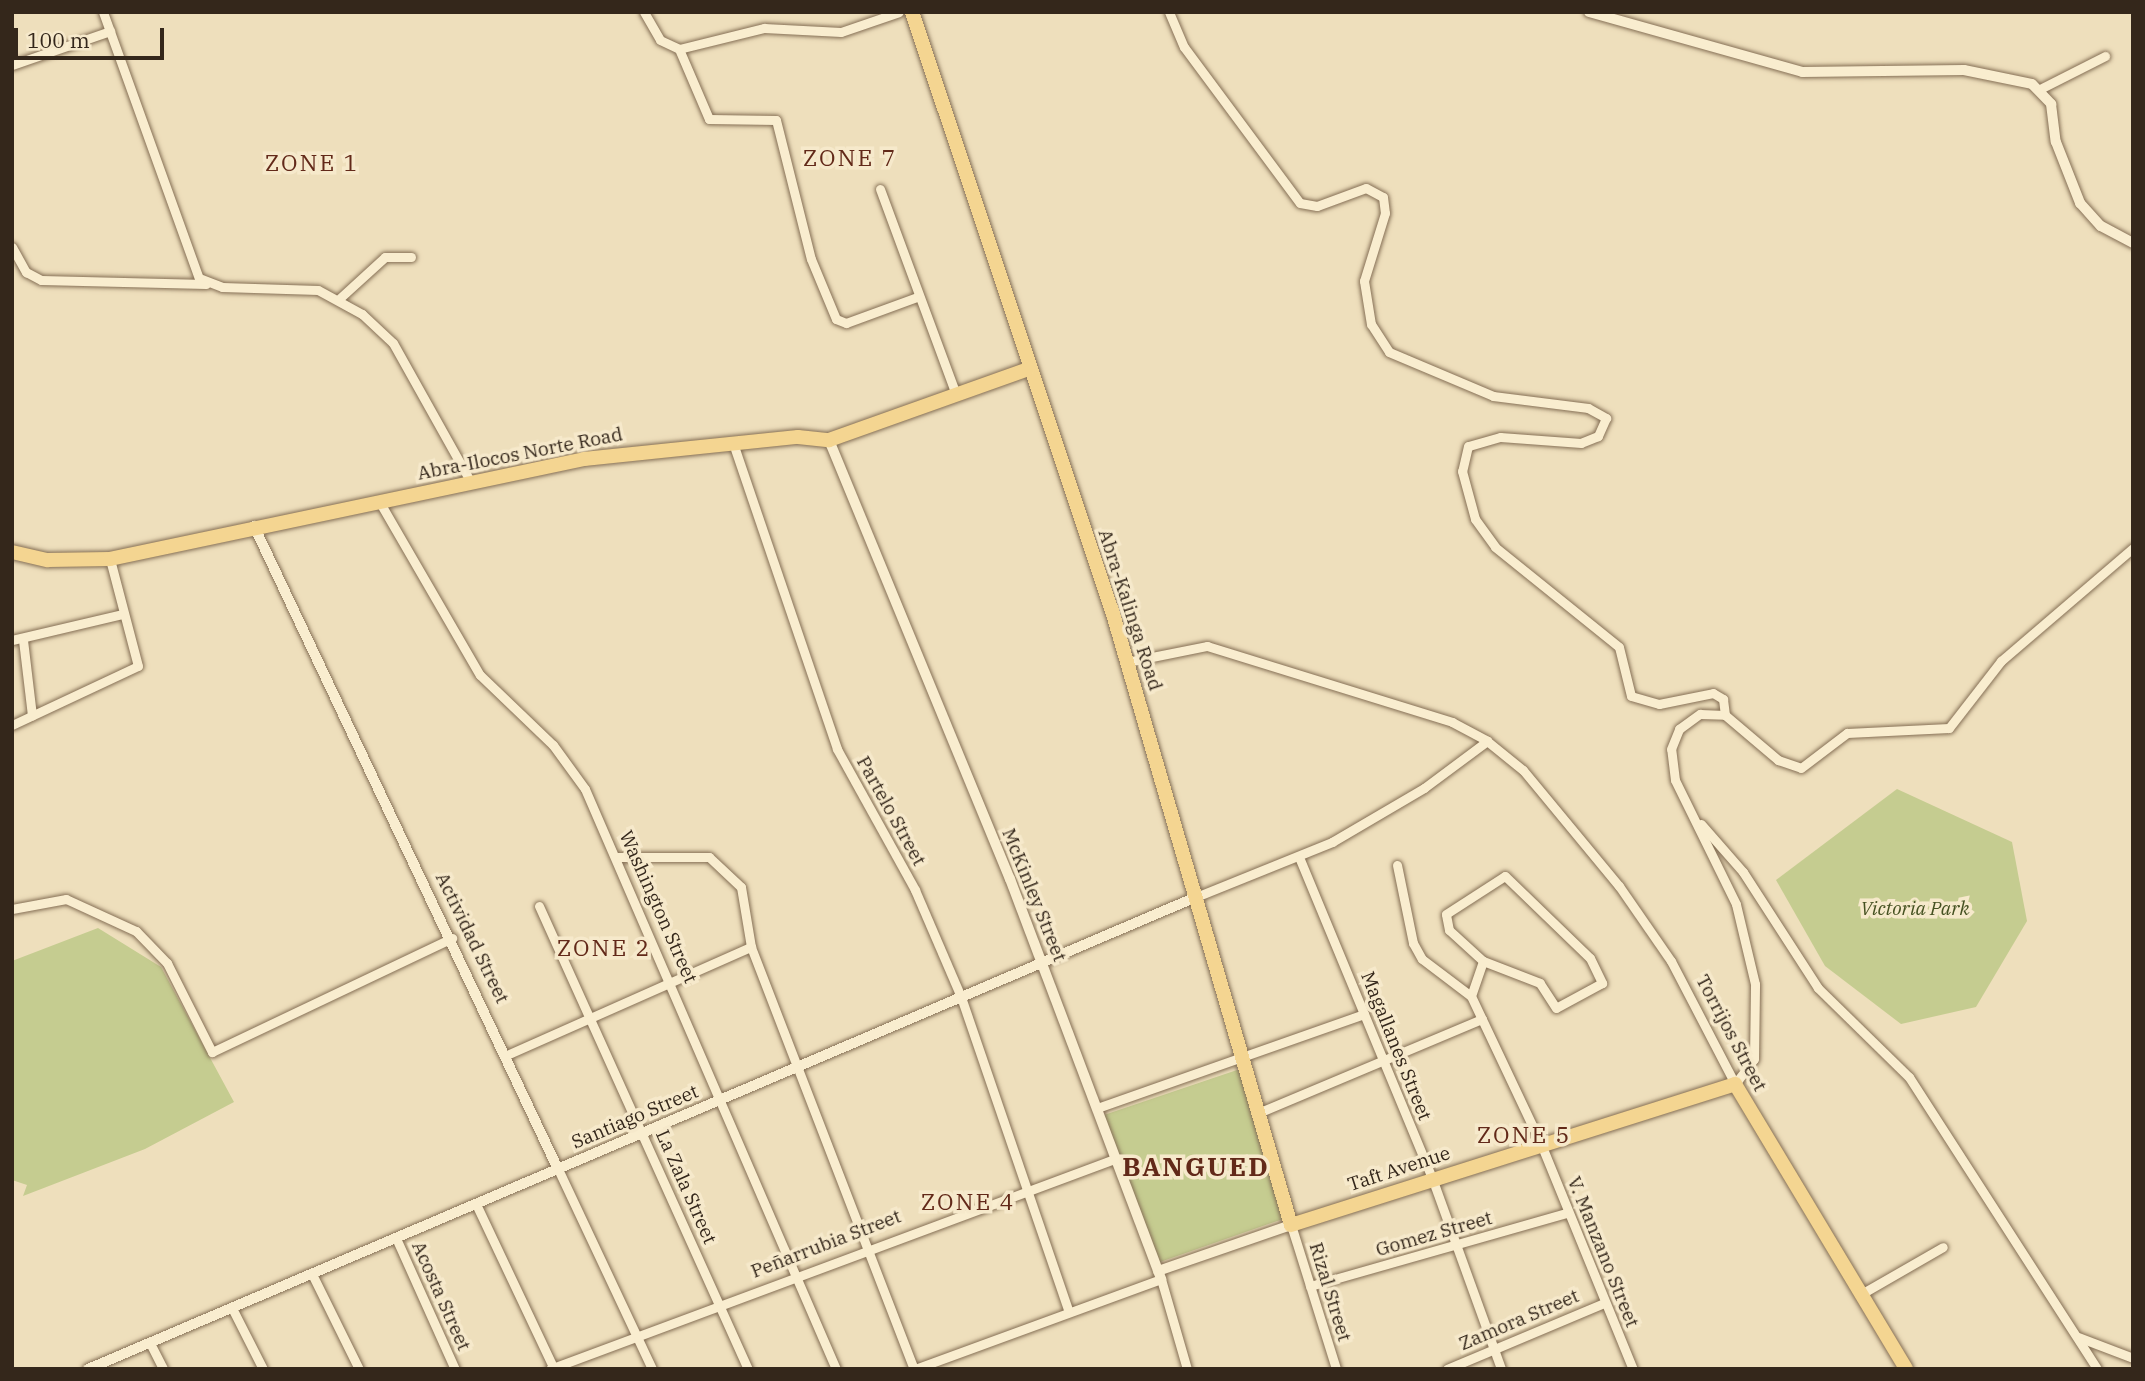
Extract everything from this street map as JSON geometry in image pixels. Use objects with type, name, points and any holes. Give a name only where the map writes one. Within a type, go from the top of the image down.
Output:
[{"type":"main road","name":"Abra-Kalinga Road","points":[[912,12],[1127,662],[1291,1225]]},
{"type":"main road","name":"Abra-Ilocos Norte Road","points":[[12,552],[57,561],[110,559],[470,481],[638,452],[734,446],[798,437],[830,440],[1028,369]]},
{"type":"main road","name":"Taft Avenue","points":[[1291,1225],[1541,1143],[1735,1084]]},
{"type":"main road","name":"Torrijos Street","points":[[1735,1084],[1863,1293],[1906,1369]]},
{"type":"street","points":[[103,12],[198,278],[207,284]]},
{"type":"street","points":[[644,12],[660,40],[679,49],[764,28],[841,32],[899,12]]},
{"type":"street","points":[[1169,12],[1185,47],[1300,203],[1317,206],[1366,187],[1383,197],[1385,213],[1364,281],[1371,324],[1390,352],[1493,396],[1588,408],[1606,418],[1598,436],[1581,443],[1500,437],[1468,446],[1462,471],[1475,519],[1495,547],[1619,647],[1631,696],[1658,704],[1713,693],[1723,699],[1725,715]]},
{"type":"street","points":[[1589,12],[1802,72],[1964,70],[2040,89],[2105,56]]},
{"type":"street","points":[[12,65],[110,31]]},
{"type":"street","points":[[679,49],[709,120],[776,120],[811,259],[836,319],[846,323],[917,297]]},
{"type":"street","points":[[2040,89],[2080,203],[2101,226],[2133,243]]},
{"type":"street","points":[[880,188],[917,297],[956,394]]},
{"type":"street","points":[[12,247],[26,272],[41,280],[293,288],[340,298],[393,343],[470,481]]},
{"type":"street","points":[[340,298],[386,257],[398,252],[411,257]]},
{"type":"street","name":"McKinley Street","points":[[830,440],[1100,1107],[1159,1275],[1187,1369]]},
{"type":"street","name":"Partelo Street","points":[[734,446],[836,749],[915,890],[961,997],[1068,1310]]},
{"type":"street","name":"Washington Street","points":[[379,501],[480,675],[553,745],[585,789],[672,981],[836,1369]]},
{"type":"street","name":"Actividad Street","points":[[254,526],[509,1054],[558,1169],[652,1369]]},
{"type":"street","points":[[1735,1084],[1754,1059],[1755,984],[1736,904],[1675,780],[1673,738],[1700,714],[1725,715],[1778,760],[1801,768],[1847,733],[1949,728],[2001,661],[2133,548]]},
{"type":"street","points":[[12,724],[138,666],[110,559]]},
{"type":"street","points":[[12,640],[23,640],[123,614]]},
{"type":"street","points":[[23,640],[32,715]]},
{"type":"street","name":"Torrijos Street","points":[[1127,662],[1207,646],[1452,722],[1487,741],[1522,770],[1619,886],[1671,961],[1735,1084]]},
{"type":"street","points":[[1196,897],[1299,857],[1424,788],[1487,741]]},
{"type":"street","points":[[1697,820],[1743,872],[1802,969],[1909,1077],[2097,1369]]},
{"type":"street","points":[[618,857],[673,853],[721,864],[746,899],[751,947],[914,1369]]},
{"type":"street","name":"Magallanes Street","points":[[1299,857],[1432,1178],[1501,1369]]},
{"type":"street","points":[[1397,865],[1416,949],[1471,996],[1483,961]]},
{"type":"street","points":[[1504,876],[1590,958],[1601,985],[1556,1008],[1541,984],[1483,961],[1449,930],[1446,914],[1504,876]]},
{"type":"street","name":"Santiago Street","points":[[88,1369],[1196,897]]},
{"type":"street","points":[[12,909],[66,900],[136,931],[167,963],[212,1052],[453,938]]},
{"type":"street","name":"La Zala Street","points":[[539,906],[748,1369]]},
{"type":"street","points":[[509,1054],[590,1015],[751,947]]},
{"type":"street","name":"V. Manzano Street","points":[[1471,996],[1541,1143],[1566,1213],[1633,1369]]},
{"type":"street","points":[[1100,1107],[1242,1054],[1364,1014]]},
{"type":"street","points":[[1258,1113],[1482,1019]]},
{"type":"street","name":"Peñarrubia Street","points":[[552,1368],[796,1273],[1027,1188],[1117,1158]]},
{"type":"street","points":[[476,1204],[552,1368]]},
{"type":"street","name":"Gomez Street","points":[[1310,1286],[1456,1247],[1566,1213]]},
{"type":"street","name":"Taft Avenue","points":[[914,1369],[1291,1225]]},
{"type":"street","name":"Rizal Street","points":[[1291,1225],[1336,1369]]},
{"type":"street","name":"Acosta Street","points":[[396,1238],[455,1369]]},
{"type":"street","points":[[1863,1293],[1943,1247]]},
{"type":"street","points":[[312,1274],[359,1369]]},
{"type":"street","name":"Zamora Street","points":[[1447,1369],[1604,1303]]},
{"type":"street","points":[[232,1308],[263,1369]]},
{"type":"street","points":[[2078,1337],[2133,1358]]},
{"type":"street","points":[[149,1343],[163,1369]]},
{"type":"green space","name":"Victoria Park","points":[[1897,789],[2012,842],[2027,921],[1976,1007],[1901,1024],[1825,966],[1776,880]]},
{"type":"green space","points":[[98,928],[161,967],[234,1102],[145,1149],[23,1196],[27,1185],[12,1180],[12,961]]},
{"type":"green space","points":[[1240,1069],[1283,1219],[1160,1262],[1104,1115]]},
{"type":"district","name":"ZONE 7","points":[[850,157]]},
{"type":"district","name":"ZONE 1","points":[[312,162]]},
{"type":"district","name":"ZONE 2","points":[[604,947]]},
{"type":"district","name":"ZONE 5","points":[[1524,1134]]},
{"type":"district","name":"BANGUED","points":[[1196,1167]]},
{"type":"district","name":"ZONE 4","points":[[968,1201]]}]
